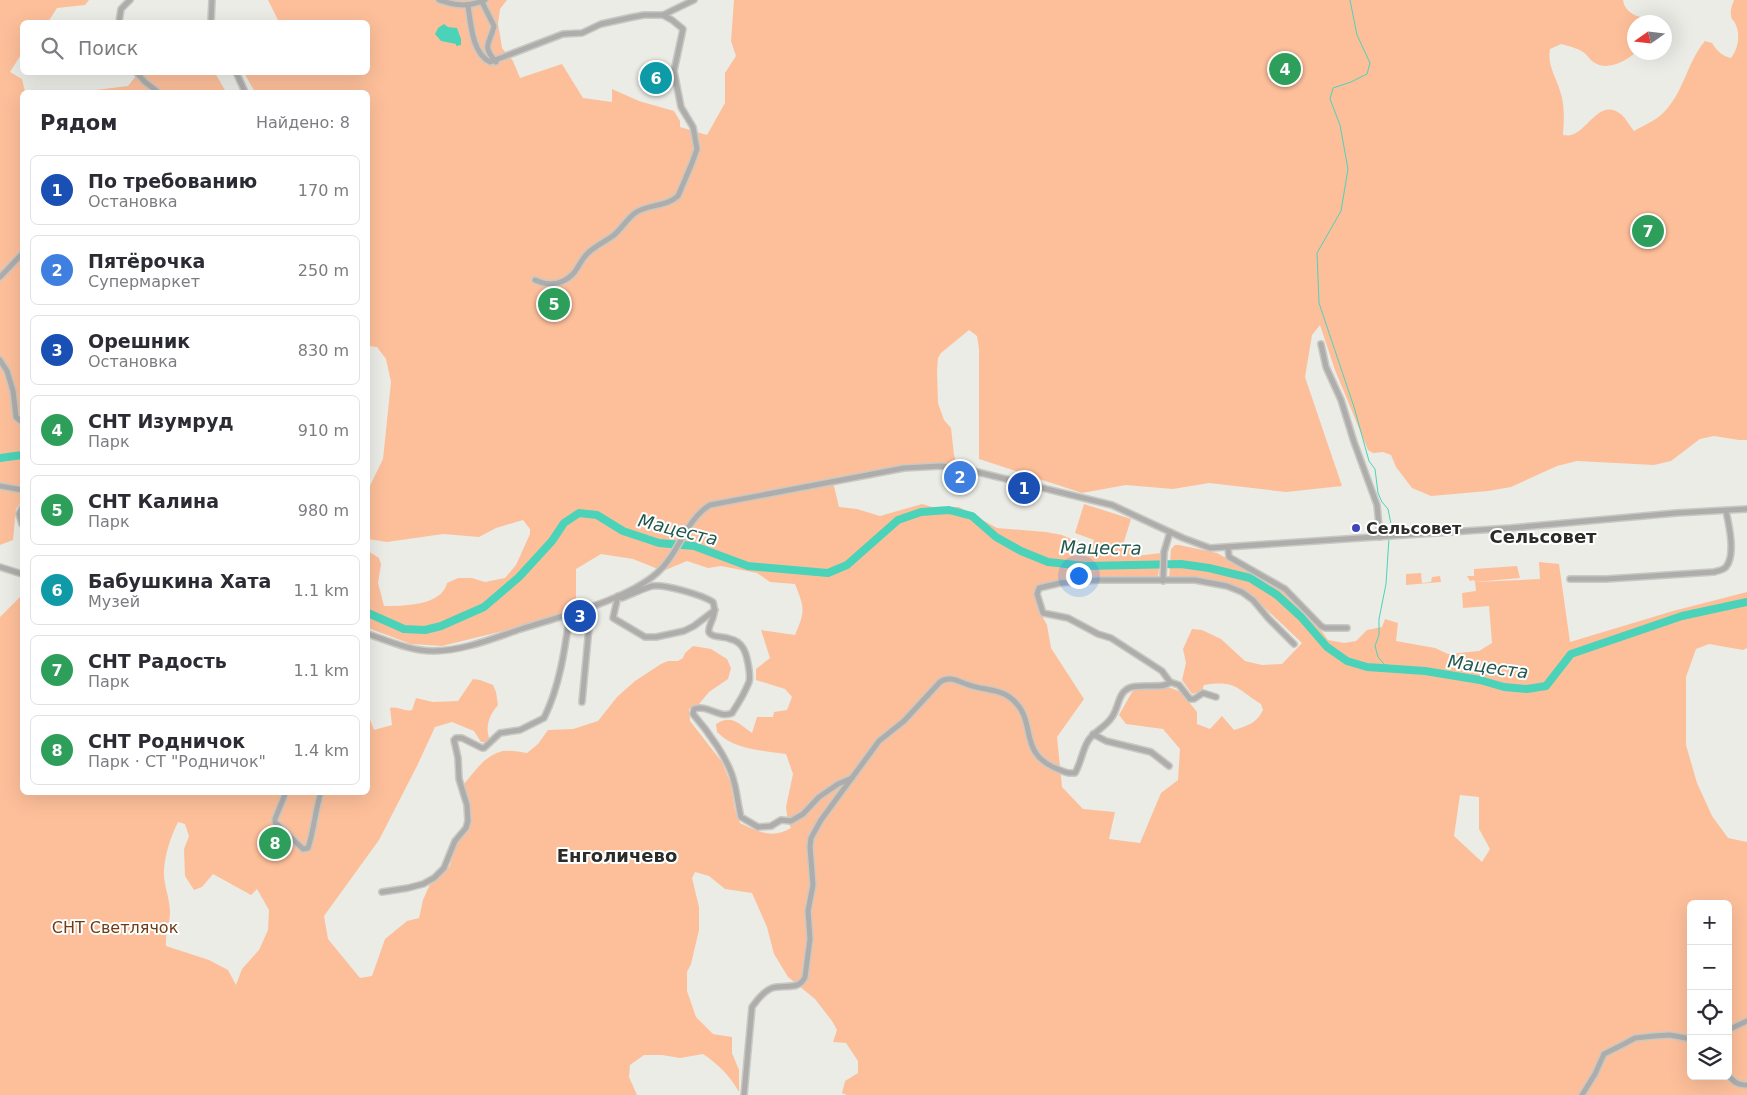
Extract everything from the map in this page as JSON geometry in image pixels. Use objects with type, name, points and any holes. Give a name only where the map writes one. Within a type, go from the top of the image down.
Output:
[{"type":"street","points":[[211,20],[212,0]]},
{"type":"street","points":[[439,0],[458,6],[468,6],[484,1],[494,26],[486,45],[487,50],[496,62]]},
{"type":"street","points":[[663,15],[694,0]]},
{"type":"street","points":[[119,20],[121,9],[127,1]]},
{"type":"street","points":[[468,6],[471,30],[478,49],[487,61],[496,62],[564,34],[582,33],[601,24],[633,17],[654,14],[663,15],[683,30],[674,71],[681,107],[693,127],[697,149],[678,196],[666,203],[637,212],[611,238],[589,252],[581,260],[572,275],[562,281],[547,285],[535,280]]},
{"type":"street","points":[[671,12],[672,20]]},
{"type":"street","points":[[140,75],[155,90]]},
{"type":"street","points":[[237,75],[244,90]]},
{"type":"street","points":[[0,277],[20,256]]},
{"type":"street","points":[[1321,344],[1326,367],[1341,400],[1376,505],[1382,537]]},
{"type":"street","points":[[0,360],[7,371],[13,391],[16,417],[20,420]]},
{"type":"street","points":[[715,610],[684,631],[644,637],[613,618],[618,598],[657,573],[666,563],[691,524],[702,510],[710,505],[904,468],[940,466],[969,470],[1112,505],[1210,548],[1747,510]]},
{"type":"street","points":[[0,486],[20,490]]},
{"type":"street","points":[[1570,579],[1722,570],[1731,554],[1726,510]]},
{"type":"street","points":[[1163,581],[1164,552],[1170,532]]},
{"type":"street","points":[[1228,548],[1228,557],[1281,586],[1325,628],[1347,628]]},
{"type":"street","points":[[0,567],[20,573]]},
{"type":"street","points":[[1216,697],[1203,693],[1194,699],[1190,699],[1179,685],[1170,682],[1162,671],[1111,638],[1098,634],[1068,618],[1041,612],[1039,588],[1060,583],[1098,580],[1195,580],[1227,586],[1242,592],[1253,600],[1294,644]]},
{"type":"street","points":[[370,635],[414,650],[441,651],[459,648],[652,586],[693,593],[714,602],[715,615],[709,632],[713,636],[730,639],[742,647],[750,675],[732,713],[723,715],[704,707],[699,707],[694,709],[693,714],[709,733],[729,766],[741,817],[758,827],[771,826],[781,820],[791,821],[803,814],[819,797],[838,784],[852,778]]},
{"type":"street","points":[[582,702],[591,606]]},
{"type":"street","points":[[382,892],[423,884],[434,878],[444,868],[455,841],[466,828],[468,821],[468,805],[459,779],[458,758],[454,740],[462,738],[484,748],[500,733],[520,730],[544,718],[552,701],[564,654],[570,613]]},
{"type":"street","points":[[744,1095],[752,1007],[759,997],[771,988],[797,986],[802,982],[810,946],[808,916],[813,885],[811,838],[821,820],[879,741],[904,721],[944,679],[951,678],[971,686],[997,691],[1010,697],[1022,712],[1032,747],[1040,760],[1066,773],[1075,773],[1080,765],[1084,748],[1093,734],[1112,718],[1118,707],[1121,695],[1130,688],[1149,685],[1164,686],[1170,682]]},
{"type":"street","points":[[1093,734],[1106,741],[1151,752],[1169,766]]},
{"type":"street","points":[[285,795],[275,822],[303,849],[308,848],[314,830],[314,815],[320,795]]},
{"type":"street","points":[[1732,1028],[1747,1021]]},
{"type":"street","points":[[1582,1095],[1596,1074],[1604,1054],[1635,1038],[1670,1035],[1687,1037]]},
{"type":"street","points":[[1732,1079],[1739,1085],[1747,1085]]},
{"type":"green space","points":[[0,0],[89,0],[85,5],[57,8],[49,20],[20,20],[20,56],[10,72],[22,79],[25,90],[20,90],[20,504],[16,509],[13,540],[0,545]]},
{"type":"green space","name":"СНТ Светлячок","points":[[268,0],[507,0],[500,9],[498,24],[502,48],[513,61],[520,78],[562,64],[583,98],[612,102],[612,89],[639,101],[674,111],[680,121],[680,127],[707,135],[725,103],[725,73],[736,56],[731,41],[734,0],[1623,0],[1627,9],[1635,15],[1627,15],[1627,59],[1622,62],[1605,66],[1593,62],[1583,52],[1572,47],[1561,44],[1550,49],[1551,66],[1563,102],[1563,135],[1571,135],[1583,128],[1595,116],[1607,110],[1614,110],[1622,115],[1634,131],[1658,118],[1671,104],[1694,58],[1705,41],[1712,43],[1720,53],[1731,58],[1737,46],[1738,37],[1737,27],[1731,16],[1732,6],[1734,0],[1747,0],[1747,440],[1714,436],[1700,439],[1671,461],[1654,465],[1577,461],[1557,466],[1511,487],[1431,496],[1412,488],[1396,467],[1391,455],[1383,452],[1373,453],[1368,450],[1335,370],[1320,325],[1312,335],[1305,377],[1342,486],[1286,492],[1209,483],[1173,489],[1126,485],[1082,493],[979,459],[979,349],[977,336],[969,330],[941,353],[938,358],[938,403],[944,420],[951,428],[957,465],[924,465],[833,482],[839,507],[857,509],[880,516],[922,504],[932,507],[959,507],[997,528],[1062,535],[1092,548],[1094,540],[1075,533],[1084,504],[1131,519],[1122,548],[1138,548],[1136,556],[1161,553],[1158,577],[1069,580],[1040,587],[1037,595],[1040,612],[1047,625],[1051,648],[1084,699],[1057,737],[1062,787],[1083,809],[1115,812],[1109,839],[1140,843],[1161,793],[1178,780],[1180,749],[1163,729],[1126,724],[1119,715],[1132,692],[1138,688],[1171,688],[1181,692],[1197,712],[1197,724],[1210,729],[1222,716],[1234,730],[1255,721],[1263,710],[1261,704],[1230,685],[1204,685],[1202,691],[1192,694],[1182,680],[1186,663],[1183,649],[1192,629],[1202,630],[1221,639],[1245,661],[1262,665],[1282,664],[1302,643],[1250,594],[1225,583],[1169,578],[1171,549],[1175,545],[1217,553],[1279,588],[1315,622],[1328,640],[1344,643],[1356,641],[1367,630],[1382,627],[1385,619],[1398,623],[1396,641],[1435,648],[1448,654],[1479,651],[1492,643],[1489,606],[1463,608],[1462,593],[1476,591],[1475,582],[1540,579],[1539,562],[1559,564],[1570,642],[1673,611],[1747,592],[1747,648],[1743,650],[1709,644],[1696,649],[1686,677],[1686,745],[1697,783],[1712,816],[1728,838],[1747,842],[1747,1095],[847,1095],[842,1093],[845,1081],[858,1073],[858,1061],[846,1043],[833,1042],[837,1030],[832,1021],[815,999],[788,977],[774,954],[767,927],[752,893],[725,889],[709,876],[695,872],[692,878],[699,907],[699,930],[691,964],[687,972],[687,991],[696,1017],[713,1034],[732,1037],[732,1053],[739,1070],[739,1092],[723,1071],[703,1054],[680,1058],[644,1055],[630,1065],[629,1077],[637,1095],[0,1095],[0,617],[20,597],[20,795],[370,795],[370,719],[374,730],[392,725],[390,708],[412,710],[416,698],[433,702],[458,701],[473,679],[493,685],[498,705],[489,720],[489,738],[487,742],[481,742],[474,731],[452,722],[435,727],[379,840],[324,916],[328,939],[360,978],[372,976],[385,939],[407,921],[419,918],[423,900],[430,884],[450,866],[454,847],[469,828],[470,807],[464,784],[481,764],[491,756],[503,751],[527,753],[538,744],[548,730],[573,729],[598,721],[617,697],[635,681],[661,664],[668,661],[678,661],[683,658],[685,653],[693,646],[711,649],[727,659],[731,668],[728,679],[709,692],[699,704],[689,709],[690,721],[722,762],[731,784],[735,810],[740,823],[772,834],[791,828],[788,822],[786,807],[793,774],[786,754],[740,746],[717,732],[716,724],[727,720],[735,721],[752,733],[757,717],[773,717],[774,712],[787,710],[792,697],[785,689],[756,680],[756,669],[770,658],[761,630],[795,635],[801,620],[802,605],[795,584],[770,582],[757,573],[721,566],[708,568],[687,561],[663,571],[633,559],[601,554],[576,569],[576,609],[507,630],[442,646],[411,644],[370,629],[370,552],[379,558],[381,564],[378,583],[384,606],[411,605],[438,596],[444,591],[447,583],[458,578],[472,578],[485,582],[505,578],[516,565],[530,534],[530,529],[523,520],[496,528],[479,537],[443,534],[387,542],[370,539],[370,486],[383,459],[391,382],[386,359],[377,347],[370,346],[370,90],[254,90],[245,75],[370,75],[370,20],[278,20]],"holes":[[[1460,795],[1479,797],[1479,829],[1490,849],[1482,862],[1454,836]],[[178,822],[185,824],[189,836],[184,849],[185,876],[194,890],[202,887],[213,874],[251,895],[257,889],[269,910],[268,930],[259,950],[242,969],[236,985],[228,970],[209,960],[166,946],[170,912],[164,870],[167,851]]]},
{"type":"green space","points":[[137,75],[216,75],[225,90],[95,90],[128,86]]},
{"type":"green space","points":[[1517,566],[1520,578],[1475,582],[1474,580],[1470,581],[1467,576],[1474,576],[1474,569]]},
{"type":"green space","points":[[1421,573],[1422,583],[1431,582],[1432,577],[1440,576],[1441,582],[1406,585],[1406,574]]},
{"type":"shaded area","points":[[444,24],[448,27],[457,28],[461,45],[456,46],[456,44],[441,41],[435,34],[438,28]]},
{"type":"waterway","points":[[1350,0],[1357,35],[1370,63],[1367,74],[1333,88],[1330,99],[1340,125],[1348,169],[1341,211],[1317,253],[1319,303],[1354,407],[1369,461],[1375,469],[1378,493],[1388,509],[1391,524],[1390,534]]},
{"type":"waterway","name":"Мацеста","points":[[0,458],[20,455]]},
{"type":"waterway","name":"Мацеста","points":[[370,614],[404,629],[425,630],[441,626],[484,607],[519,577],[552,541],[564,523],[579,513],[597,515],[623,531],[659,543],[694,546],[748,566],[828,573],[847,565],[898,520],[921,512],[949,510],[972,516],[996,537],[1021,551],[1048,562],[1085,566],[1181,564],[1209,568],[1250,578],[1277,595],[1301,617],[1327,647],[1347,661],[1367,667],[1425,671],[1480,680],[1504,687],[1527,689],[1546,686],[1571,654],[1682,616],[1747,602]]},
{"type":"waterway","points":[[1389,538],[1386,584],[1379,619],[1379,635],[1375,646],[1378,657],[1385,665],[1401,669]]},
{"type":"place","name":"СНТ Изумруд","points":[[1285,69]]},
{"type":"place","name":"Бабушкина Хата","points":[[656,78]]},
{"type":"place","name":"СНТ Радость","points":[[1648,231]]},
{"type":"place","name":"СНТ Калина","points":[[554,304]]},
{"type":"place","name":"Пятёрочка","points":[[960,477]]},
{"type":"place","name":"По требованию","points":[[1024,488]]},
{"type":"place","name":"Сельсовет","points":[[1356,528]]},
{"type":"place","name":"Орешник","points":[[580,616]]},
{"type":"place","name":"СНТ Родничок","points":[[275,843]]},
{"type":"district","name":"Сельсовет","points":[[1543,537]]},
{"type":"district","name":"Енголичево","points":[[617,856]]}]
